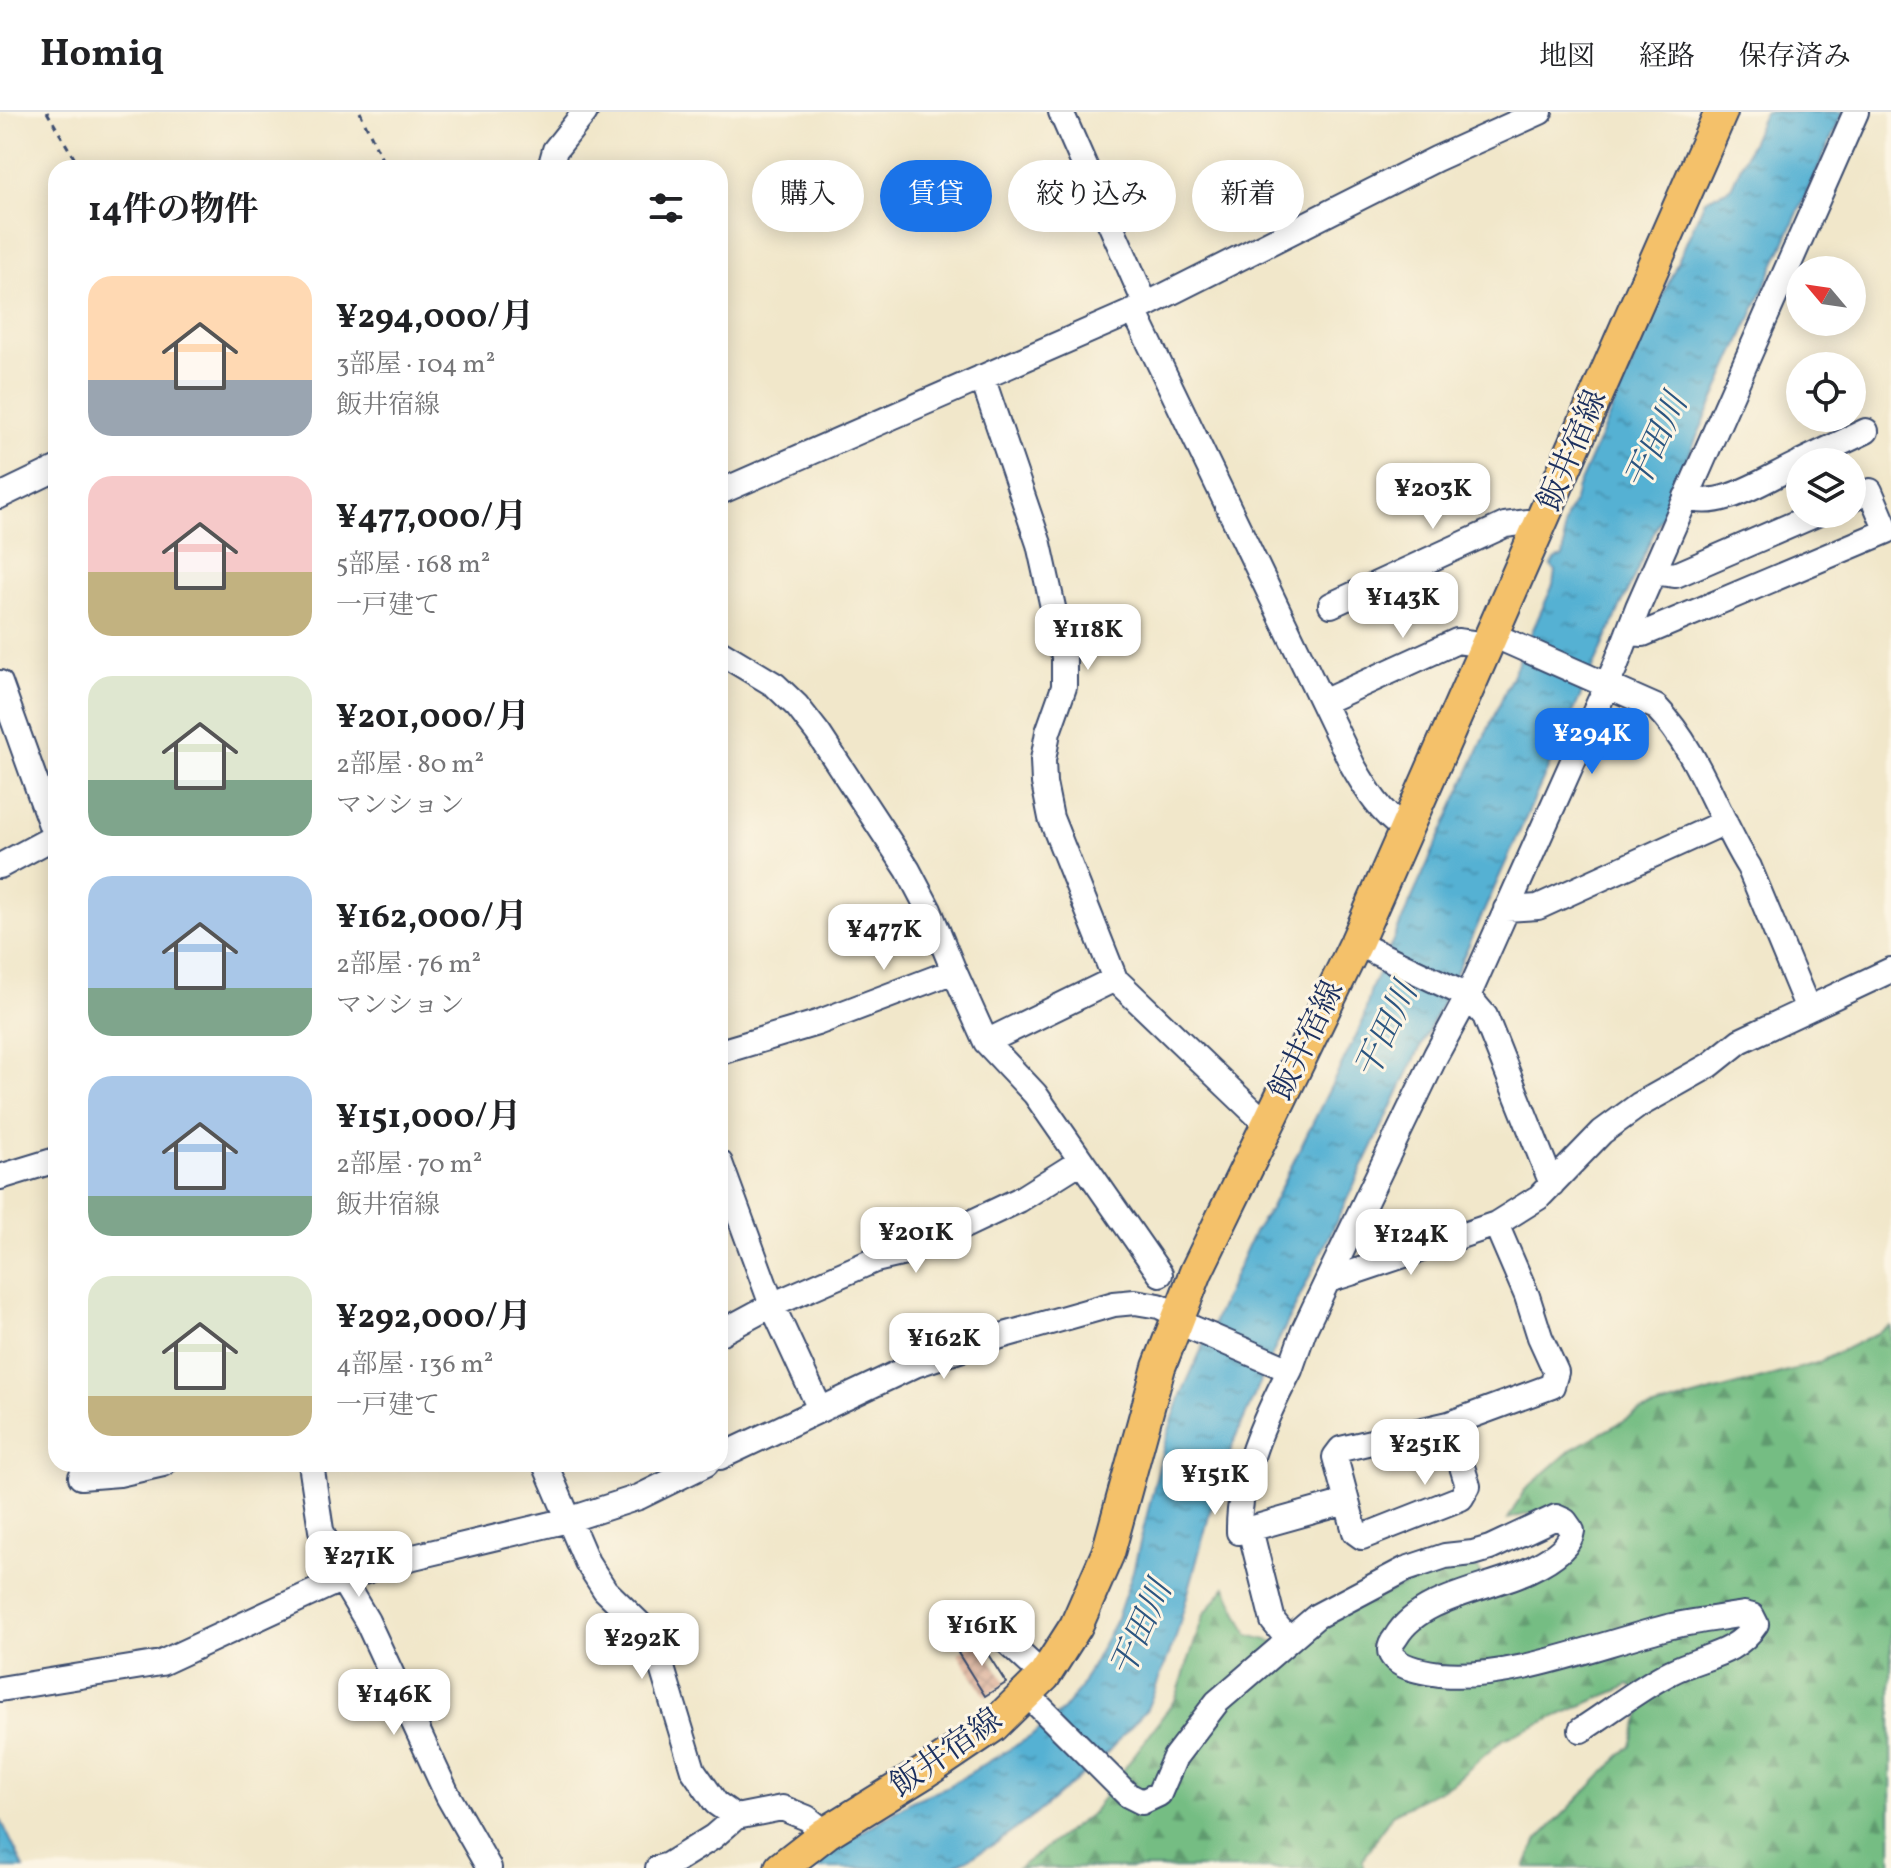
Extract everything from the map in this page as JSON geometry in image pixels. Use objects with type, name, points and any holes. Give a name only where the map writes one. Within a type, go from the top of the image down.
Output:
[{"type":"main road","name":"飯井宿線","points":[[781,1868],[826,1833],[982,1734],[1036,1685],[1076,1626],[1108,1553],[1159,1367],[1184,1321],[1269,1122],[1364,946],[1405,830],[1497,642],[1541,526],[1721,112]]},
{"type":"street","points":[[552,160],[555,150],[585,112]]},
{"type":"street","points":[[1061,112],[1140,308],[1290,639],[1353,766],[1376,804],[1405,830]]},
{"type":"street","points":[[728,488],[1140,308],[1436,159],[1540,112]]},
{"type":"street","points":[[1346,1502],[1239,1532],[1244,1488],[1285,1367],[1506,909],[1856,112]]},
{"type":"street","points":[[982,377],[1039,544],[1064,657],[1064,687],[1048,732],[1043,760],[1051,818],[1115,979],[1257,1115],[1269,1122]]},
{"type":"street","points":[[1830,448],[1864,432]]},
{"type":"street","points":[[1686,497],[1696,501],[1719,501],[1786,469]]},
{"type":"street","points":[[0,496],[48,473]]},
{"type":"street","points":[[1628,633],[1643,634],[1887,531],[1870,491],[1866,493]]},
{"type":"street","points":[[1331,605],[1505,525],[1528,522],[1541,526]]},
{"type":"street","points":[[1653,572],[1676,575],[1786,527]]},
{"type":"street","points":[[1323,702],[1457,641],[1497,642],[1656,707],[1687,746],[1749,867],[1808,1009]]},
{"type":"street","points":[[728,657],[775,685],[818,733],[908,870],[929,910],[986,1042],[1035,1094],[1160,1274]]},
{"type":"street","points":[[0,683],[48,815]]},
{"type":"street","points":[[1506,909],[1538,907],[1725,822]]},
{"type":"street","points":[[0,866],[48,841]]},
{"type":"street","points":[[1364,946],[1464,994],[1485,1016],[1552,1184]]},
{"type":"street","points":[[1330,1275],[1335,1278],[1496,1224],[1539,1197],[1578,1154],[1639,1105],[1710,1065],[1740,1041],[1891,970]]},
{"type":"street","points":[[728,1050],[817,1023],[954,971]]},
{"type":"street","points":[[986,1042],[1115,979]]},
{"type":"street","points":[[728,1329],[772,1305],[875,1260],[905,1253],[1019,1200],[1081,1161]]},
{"type":"street","points":[[0,1177],[48,1162]]},
{"type":"street","points":[[728,1185],[772,1305],[820,1409]]},
{"type":"street","points":[[1449,1424],[1468,1486],[1461,1498],[1362,1537],[1355,1532],[1335,1457],[1341,1449],[1449,1424],[1552,1386],[1556,1372],[1496,1224]]},
{"type":"street","points":[[728,1453],[915,1365],[1001,1336],[1114,1304],[1135,1302],[1159,1306],[1184,1321],[1285,1367]]},
{"type":"street","points":[[81,1477],[128,1472]]},
{"type":"street","points":[[312,1472],[321,1530],[342,1579],[367,1621],[448,1796],[489,1868]]},
{"type":"street","points":[[548,1472],[587,1562],[605,1590],[643,1627],[656,1648],[693,1770],[716,1803],[736,1817]]},
{"type":"street","points":[[0,1689],[161,1663],[342,1579],[397,1561],[568,1520],[639,1497],[690,1472]]},
{"type":"street","points":[[990,1626],[1036,1685],[1050,1719],[1128,1795],[1142,1802],[1159,1794],[1175,1757],[1217,1702],[1288,1639],[1337,1603],[1406,1569],[1445,1556],[1490,1548],[1556,1517],[1565,1521],[1572,1531],[1572,1538],[1554,1556],[1519,1574],[1442,1601],[1398,1633],[1390,1646],[1391,1654],[1402,1665],[1466,1676],[1529,1664],[1675,1626],[1744,1614],[1752,1616],[1756,1624],[1747,1638],[1723,1654],[1673,1670],[1581,1730]]},
{"type":"street","points":[[1250,1529],[1273,1621],[1288,1639]]},
{"type":"street","points":[[658,1868],[713,1837],[736,1817],[782,1808],[807,1818],[826,1833]]},
{"type":"path","points":[[47,112],[75,160]]},
{"type":"path","points":[[360,112],[382,160]]},
{"type":"green space","points":[[1891,1326],[1891,1868],[1525,1868],[1536,1842],[1631,1745],[1645,1701],[1630,1685],[1503,1739],[1453,1783],[1392,1814],[1363,1860],[1363,1868],[1018,1868],[1092,1813],[1176,1698],[1204,1614],[1226,1587],[1248,1635],[1282,1644],[1437,1569],[1475,1566],[1496,1589],[1579,1538],[1547,1509],[1508,1519],[1524,1491],[1572,1449],[1640,1412],[1817,1363]]},
{"type":"water","name":"干田川","points":[[1765,112],[1843,112],[1452,982],[1277,1344],[1235,1439],[1215,1494],[1176,1637],[1147,1709],[1104,1756],[1035,1815],[998,1842],[951,1868],[804,1868],[912,1801],[948,1786],[1030,1737],[1063,1710],[1080,1688],[1117,1618],[1133,1571],[1165,1442],[1181,1395],[1254,1232],[1270,1209],[1362,1024],[1371,989],[1553,585],[1555,571],[1551,566],[1556,559],[1563,557],[1565,521],[1577,489],[1705,200],[1731,188]]},
{"type":"water","points":[[0,1818],[24,1868],[0,1868]]},
{"type":"building","points":[[979,1640],[1006,1683],[985,1696],[958,1653]]}]
